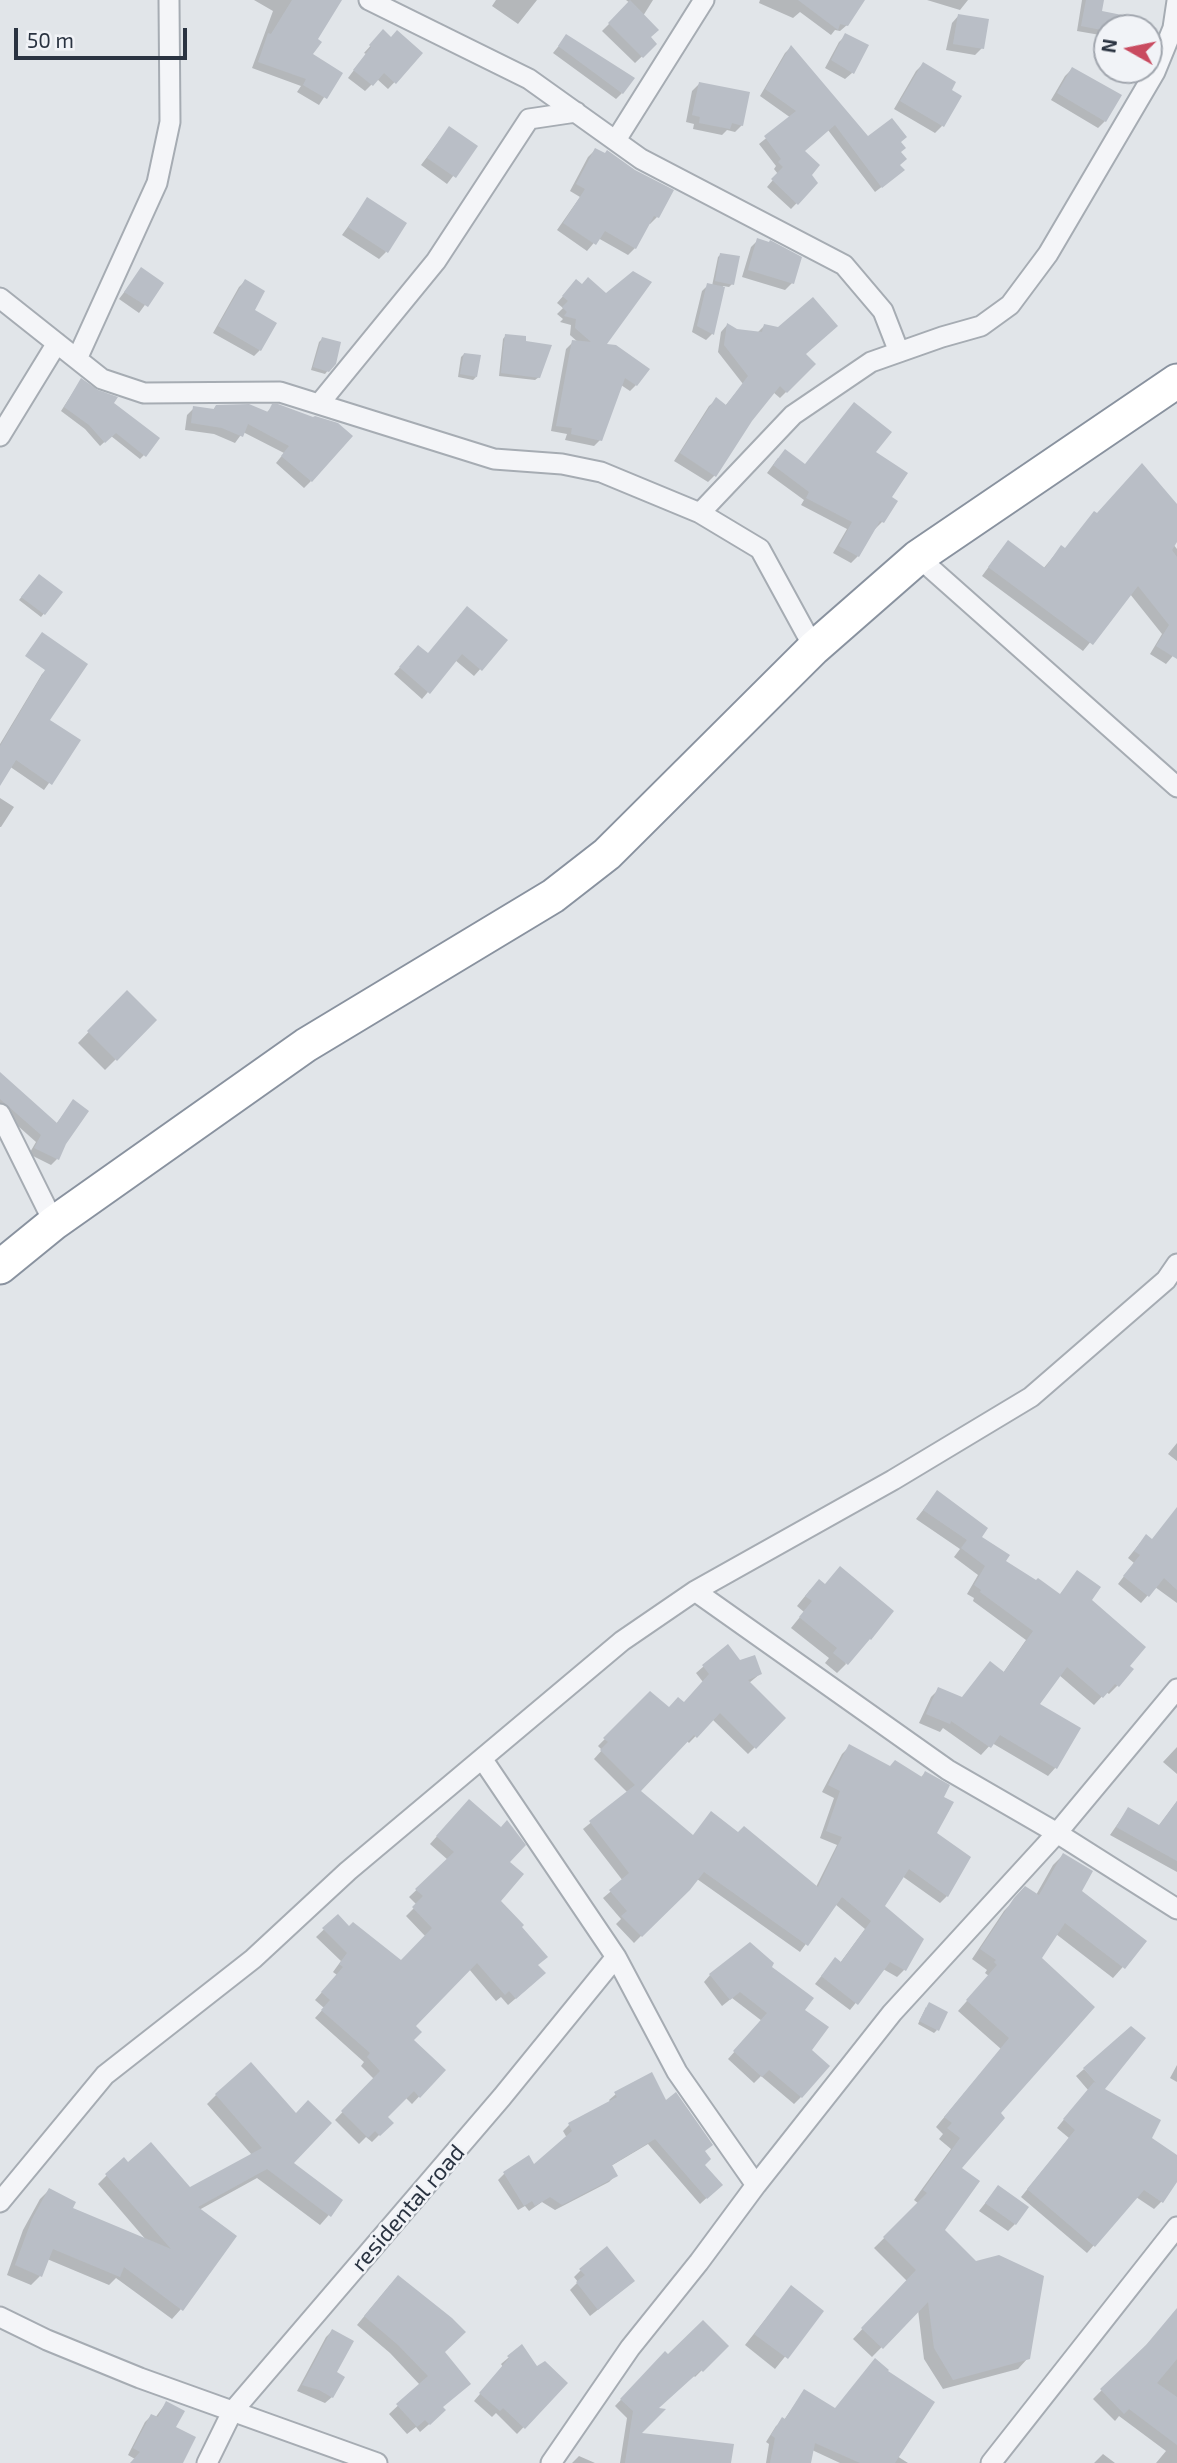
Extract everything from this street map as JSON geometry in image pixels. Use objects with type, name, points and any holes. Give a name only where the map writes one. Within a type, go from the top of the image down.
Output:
[{"type":"highway","points":[[0,1267],[54,1223],[306,1045],[553,896],[607,854],[814,649],[918,556],[1177,381]]},
{"type":"street","points":[[77,359],[157,183],[170,122],[169,0]]},
{"type":"street","points":[[369,0],[529,79],[641,159],[844,265],[883,311],[900,352]]},
{"type":"street","points":[[616,140],[704,0]]},
{"type":"street","points":[[700,513],[793,415],[871,362],[981,326],[1010,305],[1048,254],[1155,72],[1173,28],[1177,1]]},
{"type":"street","points":[[319,404],[436,261],[529,119],[576,112]]},
{"type":"street","points":[[0,298],[102,379],[144,393],[280,392],[494,459],[562,464],[601,472],[700,513],[760,550],[814,649]]},
{"type":"street","points":[[0,436],[57,343]]},
{"type":"street","points":[[918,556],[1150,766],[1177,787]]},
{"type":"street","points":[[0,1114],[54,1223]]},
{"type":"street","points":[[0,2203],[105,2075],[253,1959],[348,1871],[622,1641],[695,1591],[1031,1397],[1166,1280],[1177,1264]]},
{"type":"street","points":[[695,1591],[947,1770],[1057,1833],[1177,1909]]},
{"type":"street","points":[[551,2463],[630,2348],[892,2013],[1057,1833],[1177,1689]]},
{"type":"street","points":[[483,1760],[616,1957],[677,2072],[755,2185]]},
{"type":"street","name":"residental road","points":[[207,2463],[232,2412],[502,2098],[616,1957]]},
{"type":"street","points":[[991,2463],[1177,2227]]},
{"type":"street","points":[[0,2317],[82,2354],[232,2412],[377,2463]]},
{"type":"building","points":[[292,0],[342,0],[318,39],[322,42],[313,54],[343,73],[327,99],[303,85],[306,79],[258,62],[268,33],[271,34]]},
{"type":"building","points":[[630,0],[659,30],[651,37],[657,44],[643,58],[608,23]]},
{"type":"building","points":[[798,0],[865,0],[848,26],[840,24],[838,30]]},
{"type":"building","points":[[1086,0],[1104,0],[1102,11],[1117,14],[1093,14],[1093,28],[1081,26]]},
{"type":"building","points":[[958,14],[989,19],[984,49],[953,44]]},
{"type":"building","points":[[383,29],[391,37],[397,30],[423,53],[396,84],[384,73],[373,86],[353,70]]},
{"type":"building","points":[[845,33],[869,45],[854,74],[831,60]]},
{"type":"building","points":[[566,34],[635,78],[623,94],[558,46]]},
{"type":"building","points":[[791,45],[868,136],[892,118],[907,137],[901,142],[906,148],[901,152],[907,159],[900,165],[905,170],[882,188],[835,125],[805,151],[820,165],[812,175],[818,183],[798,205],[771,179],[783,167],[778,162],[781,159],[764,136],[796,111],[765,89]]},
{"type":"building","points":[[923,62],[956,82],[952,90],[962,96],[944,127],[900,101]]},
{"type":"building","points":[[1072,67],[1093,79],[1093,84],[1102,84],[1122,95],[1106,122],[1057,93]]},
{"type":"building","points":[[699,82],[750,92],[743,126],[732,123],[730,129],[699,123],[700,117],[692,115]]},
{"type":"building","points":[[449,126],[478,146],[456,178],[427,158]]},
{"type":"building","points":[[595,148],[605,153],[607,150],[635,170],[674,190],[659,218],[654,216],[636,249],[605,231],[596,245],[563,223],[585,189],[576,184]]},
{"type":"building","points":[[367,197],[407,223],[388,253],[348,227]]},
{"type":"building","points":[[757,238],[769,242],[770,240],[802,257],[794,284],[748,270]]},
{"type":"building","points":[[720,253],[740,256],[734,285],[715,281]]},
{"type":"building","points":[[141,267],[164,283],[148,307],[124,292]]},
{"type":"building","points":[[633,271],[652,282],[607,344],[616,345],[650,369],[637,386],[625,378],[602,441],[571,434],[572,428],[556,426],[572,340],[591,342],[575,328],[576,319],[564,316],[567,312],[562,307],[568,301],[562,296],[576,279],[582,284],[588,277],[606,293]]},
{"type":"building","points":[[245,279],[265,291],[255,310],[277,323],[261,351],[218,326]]},
{"type":"building","points":[[707,283],[725,287],[714,335],[697,326]]},
{"type":"building","points":[[813,297],[838,326],[806,354],[816,364],[787,393],[780,386],[752,421],[716,477],[680,453],[716,397],[726,405],[748,376],[724,345],[727,323],[737,329],[762,332],[764,324],[778,327]]},
{"type":"building","points":[[505,334],[526,336],[526,341],[552,345],[540,378],[501,373]]},
{"type":"building","points":[[322,337],[341,342],[336,364],[329,372],[313,367]]},
{"type":"building","points":[[464,353],[481,355],[477,377],[460,374]]},
{"type":"building","points":[[81,378],[98,390],[118,397],[114,403],[160,438],[146,457],[116,433],[105,443],[89,425],[64,407]]},
{"type":"building","points":[[854,402],[892,432],[876,452],[908,473],[892,497],[898,501],[884,523],[880,521],[859,557],[839,546],[852,522],[806,498],[809,492],[773,465],[785,449],[805,464]]},
{"type":"building","points":[[249,404],[268,412],[272,404],[278,404],[338,423],[353,436],[312,482],[281,456],[289,446],[248,424],[243,437],[222,428],[191,423],[193,406],[214,409],[216,405]]},
{"type":"building","points":[[1142,463],[1177,504],[1177,542],[1172,550],[1177,557],[1177,659],[1156,646],[1169,625],[1138,586],[1093,645],[988,567],[1008,540],[1045,568],[1061,545],[1065,548],[1094,511],[1097,513]]},
{"type":"building","points":[[39,574],[63,592],[45,615],[21,597]]},
{"type":"building","points":[[467,606],[508,640],[482,671],[462,654],[430,694],[399,667],[418,645],[428,653]]},
{"type":"building","points":[[42,632],[88,664],[50,720],[81,740],[52,785],[16,760],[0,786],[0,746],[45,670],[25,656]]},
{"type":"building","points":[[127,990],[157,1020],[117,1061],[87,1031]]},
{"type":"building","points":[[0,1072],[57,1123],[73,1099],[89,1111],[66,1144],[59,1160],[34,1148],[41,1135],[0,1099]]},
{"type":"building","points":[[937,1490],[988,1528],[982,1537],[1010,1555],[1006,1561],[1036,1580],[1038,1578],[1060,1594],[1077,1570],[1101,1587],[1092,1600],[1146,1647],[1130,1666],[1134,1669],[1119,1687],[1115,1684],[1103,1698],[1067,1667],[1040,1704],[1081,1728],[1057,1769],[1000,1735],[991,1748],[951,1721],[950,1724],[926,1714],[938,1687],[962,1697],[990,1661],[1004,1672],[1033,1631],[974,1585],[985,1566],[961,1548],[967,1540],[923,1510]]},
{"type":"building","points":[[1177,1507],[1177,1590],[1164,1578],[1149,1597],[1123,1576],[1140,1555],[1134,1551],[1146,1534],[1152,1539]]},
{"type":"building","points":[[840,1566],[894,1611],[848,1665],[833,1653],[837,1648],[799,1617],[812,1601],[805,1596],[819,1579],[825,1584]]},
{"type":"building","points":[[728,1644],[740,1660],[755,1655],[762,1674],[748,1680],[786,1718],[756,1749],[720,1713],[697,1738],[694,1735],[641,1791],[693,1835],[711,1811],[738,1832],[744,1826],[818,1887],[842,1837],[826,1831],[840,1791],[828,1785],[849,1744],[890,1766],[895,1760],[922,1777],[925,1771],[950,1785],[944,1797],[954,1802],[937,1833],[971,1857],[948,1897],[909,1869],[885,1906],[924,1939],[906,1971],[890,1962],[858,2005],[821,1976],[835,1957],[841,1962],[871,1921],[842,1897],[808,1946],[704,1872],[690,1890],[642,1937],[621,1916],[627,1911],[609,1890],[629,1873],[589,1821],[635,1785],[600,1750],[608,1742],[603,1738],[650,1691],[669,1707],[678,1697],[684,1702],[709,1674],[702,1665]]},
{"type":"building","points":[[469,1799],[501,1827],[507,1820],[526,1845],[510,1862],[524,1874],[501,1901],[524,1925],[522,1927],[548,1957],[538,1965],[546,1973],[516,1999],[509,1991],[505,1995],[477,1963],[416,2026],[422,2032],[414,2040],[446,2070],[420,2098],[414,2091],[388,2117],[394,2123],[380,2136],[375,2131],[368,2138],[341,2111],[380,2071],[367,2057],[370,2053],[321,2010],[330,2000],[321,1992],[343,1967],[339,1964],[347,1953],[322,1928],[338,1914],[349,1926],[353,1922],[401,1960],[432,1928],[412,1907],[423,1896],[415,1889],[454,1852],[436,1836]]},
{"type":"building","points":[[1177,1801],[1177,1861],[1116,1827],[1128,1807],[1159,1825]]},
{"type":"building","points":[[1063,1853],[1093,1871],[1082,1891],[1147,1941],[1125,1969],[1065,1923],[1042,1958],[1095,2007],[1001,2113],[1005,2118],[962,2168],[980,2181],[945,2230],[976,2261],[999,2255],[1044,2276],[1030,2359],[953,2380],[934,2348],[928,2302],[883,2349],[861,2328],[916,2270],[883,2237],[927,2193],[923,2190],[960,2138],[947,2128],[952,2123],[944,2117],[1009,2038],[966,2000],[997,1965],[994,1962],[996,1960],[980,1949],[1025,1886],[1039,1895]]},
{"type":"building","points":[[750,1942],[774,1963],[772,1967],[814,1998],[805,2010],[829,2027],[812,2050],[830,2066],[802,2098],[769,2070],[762,2077],[733,2051],[767,2013],[740,1992],[730,2000],[709,1974]]},
{"type":"building","points":[[929,2002],[948,2012],[939,2031],[919,2021]]},
{"type":"building","points":[[1131,2026],[1146,2038],[1105,2089],[1161,2120],[1152,2138],[1177,2155],[1177,2182],[1163,2203],[1144,2190],[1095,2247],[1027,2189],[1075,2130],[1063,2119],[1094,2082],[1096,2083],[1083,2068]]},
{"type":"building","points":[[251,2062],[296,2113],[308,2100],[332,2123],[294,2163],[343,2200],[331,2217],[267,2169],[198,2207],[237,2236],[183,2311],[124,2267],[120,2277],[53,2249],[42,2277],[15,2265],[32,2219],[49,2188],[76,2202],[73,2208],[171,2249],[105,2174],[124,2157],[128,2162],[151,2142],[190,2187],[262,2148],[215,2094]]},
{"type":"building","points":[[652,2072],[666,2100],[676,2092],[713,2145],[705,2151],[711,2159],[705,2165],[723,2185],[707,2199],[655,2139],[612,2165],[618,2176],[562,2205],[550,2197],[535,2206],[532,2201],[524,2206],[503,2172],[529,2155],[534,2164],[572,2131],[568,2123],[617,2097],[614,2092]]},
{"type":"building","points":[[998,2185],[1029,2207],[1016,2225],[985,2203]]},
{"type":"building","points":[[607,2246],[635,2281],[598,2310],[576,2282],[585,2275],[579,2269]]},
{"type":"building","points":[[398,2275],[466,2332],[445,2352],[471,2384],[443,2407],[446,2410],[430,2425],[425,2420],[417,2427],[396,2404],[428,2376],[364,2316]]},
{"type":"building","points":[[791,2285],[824,2311],[788,2359],[754,2334]]},
{"type":"building","points":[[1177,2308],[1177,2359],[1157,2383],[1177,2397],[1177,2445],[1129,2409],[1124,2414],[1100,2389],[1146,2345]]},
{"type":"building","points":[[703,2320],[729,2346],[703,2372],[701,2370],[659,2408],[666,2409],[642,2433],[734,2444],[731,2463],[625,2463],[633,2411],[620,2399],[665,2351],[668,2354]]},
{"type":"building","points":[[332,2329],[354,2341],[337,2372],[345,2377],[333,2398],[302,2385]]},
{"type":"building","points":[[522,2344],[537,2366],[545,2361],[568,2383],[525,2429],[503,2408],[500,2411],[479,2393],[509,2358],[507,2356]]},
{"type":"building","points":[[875,2358],[888,2371],[935,2402],[895,2463],[860,2463],[815,2443],[811,2463],[770,2463],[775,2438],[771,2435],[804,2389],[835,2408]]},
{"type":"building","points":[[166,2401],[185,2411],[176,2427],[196,2437],[183,2463],[130,2463],[140,2452],[133,2448],[151,2414],[158,2417]]}]
